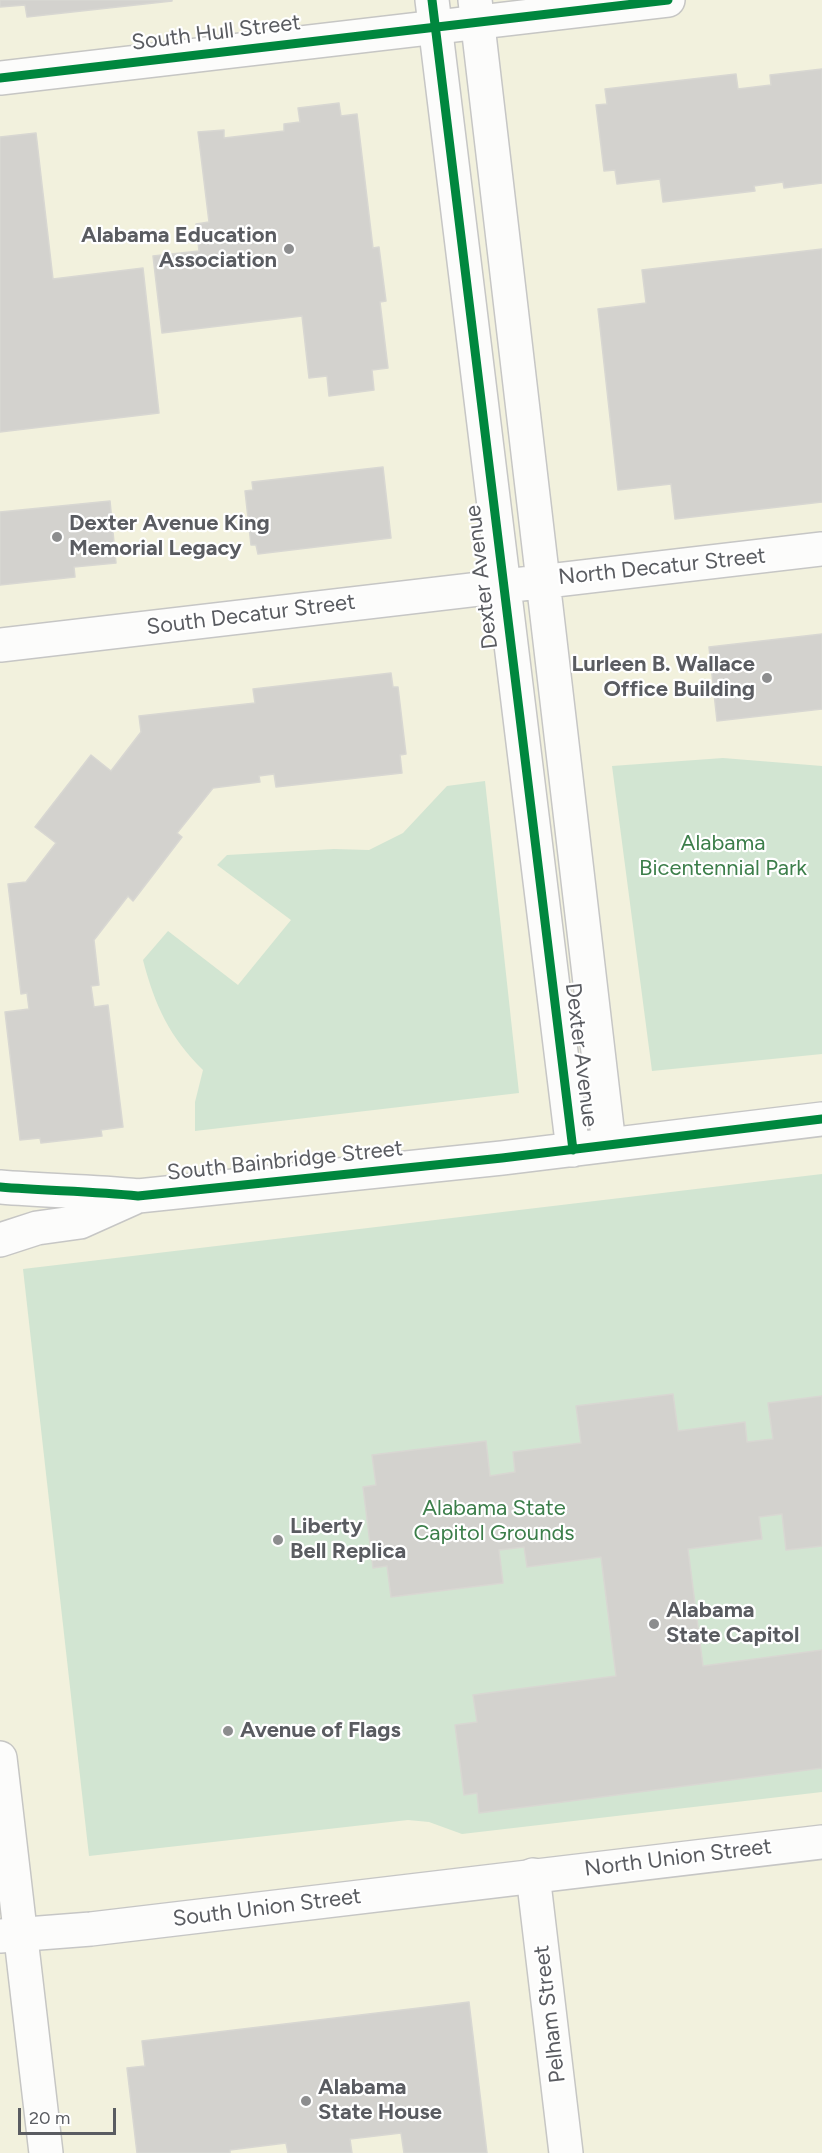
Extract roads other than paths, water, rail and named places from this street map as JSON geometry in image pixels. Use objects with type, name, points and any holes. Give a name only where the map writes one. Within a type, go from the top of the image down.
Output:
[{"type":"street","name":"South Hull Street","points":[[0,78],[434,14],[668,0]]},
{"type":"street","name":"Dexter Avenue","points":[[476,11],[609,1145]]},
{"type":"street","name":"Dexter Avenue","points":[[434,14],[573,1150]]},
{"type":"street","name":"North Decatur Street","points":[[503,584],[822,549]]},
{"type":"street","name":"South Decatur Street","points":[[0,645],[503,584]]},
{"type":"street","name":"South Bainbridge Street","points":[[0,1187],[59,1192],[93,1191],[138,1197],[573,1150],[822,1119]]},
{"type":"street","name":"South Bainbridge Street","points":[[0,1240],[36,1228],[80,1222],[138,1197]]},
{"type":"street","points":[[0,1216],[0,1229]]},
{"type":"street","points":[[0,1758],[10,1935],[46,2153]]},
{"type":"street","name":"North Union Street","points":[[533,1875],[822,1842]]},
{"type":"street","name":"South Union Street","points":[[10,1935],[91,1929],[533,1875]]},
{"type":"street","name":"Pelham Street","points":[[533,1875],[566,2153]]},
{"type":"place","name":"Alabama Education Association","points":[[289,249]]},
{"type":"place","name":"Dexter Avenue King Memorial Legacy","points":[[57,537]]},
{"type":"place","name":"Lurleen B. Wallace Office Building","points":[[767,678]]},
{"type":"place","name":"Liberty Bell Replica","points":[[278,1540]]},
{"type":"place","name":"Alabama State Capitol","points":[[654,1624]]},
{"type":"place","name":"Avenue of Flags","points":[[228,1731]]},
{"type":"place","name":"Alabama State House","points":[[306,2101]]},
{"type":"park label","name":"Alabama Bicentennial Park","points":[[723,856]]},
{"type":"park label","name":"Alabama State Capitol Grounds","points":[[494,1522]]}]
